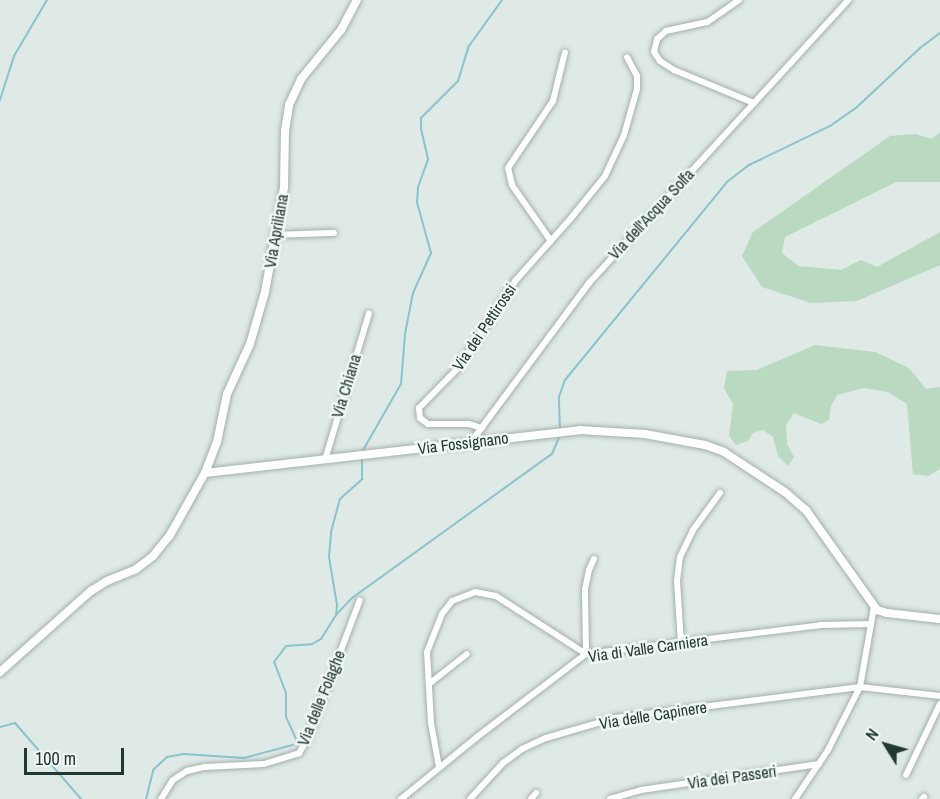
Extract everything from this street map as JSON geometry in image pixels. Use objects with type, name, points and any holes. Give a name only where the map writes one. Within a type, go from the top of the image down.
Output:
[{"type":"street","name":"Via Apriliana","points":[[205,473],[216,447],[227,394],[258,322],[284,188],[285,131],[290,101],[304,75],[341,30],[357,0]]},
{"type":"street","points":[[739,0],[707,22],[666,31],[657,39],[654,52],[662,63],[678,72],[754,103]]},
{"type":"street","name":"Via dell'Acqua Solfa","points":[[471,442],[576,297],[848,0]]},
{"type":"street","points":[[551,241],[512,185],[508,168],[553,102],[565,52]]},
{"type":"street","name":"Via dei Pettirossi","points":[[482,428],[469,424],[426,423],[420,418],[419,408],[455,372],[509,289],[602,181],[621,143],[638,85],[636,73],[627,57]]},
{"type":"street","points":[[276,235],[334,233]]},
{"type":"street","name":"Via Chiana","points":[[325,460],[369,313]]},
{"type":"street","name":"Via Fossignano","points":[[205,473],[566,431],[599,430],[651,435],[710,446],[729,455],[785,492],[809,513],[874,607]]},
{"type":"street","points":[[0,672],[91,591],[106,581],[136,569],[153,556],[175,528],[205,473]]},
{"type":"street","points":[[681,642],[676,582],[679,561],[691,533],[720,493]]},
{"type":"street","points":[[586,654],[585,588],[594,559]]},
{"type":"street","points":[[439,767],[431,723],[428,648],[440,617],[452,601],[470,593],[490,594],[506,601],[586,654]]},
{"type":"street","name":"Via delle Folaghe","points":[[161,799],[173,780],[187,771],[206,767],[264,764],[299,753],[308,738],[360,600]]},
{"type":"street","points":[[795,799],[819,764],[860,687],[874,607],[884,613],[940,619]]},
{"type":"street","name":"Via di Valle Carniera","points":[[401,799],[586,654],[821,625],[871,624]]},
{"type":"street","points":[[429,684],[467,654]]},
{"type":"street","name":"Via delle Capinere","points":[[470,799],[503,763],[520,750],[590,725],[641,714],[860,687],[940,696]]},
{"type":"street","points":[[906,775],[940,704]]},
{"type":"street","name":"Via dei Passeri","points":[[610,799],[641,790],[819,764]]},
{"type":"street","points":[[531,799],[536,794]]},
{"type":"green space","points":[[940,132],[940,182],[896,182],[785,237],[782,253],[798,266],[841,270],[861,260],[877,267],[940,232],[940,265],[857,301],[811,303],[762,287],[742,256],[753,232],[890,136],[916,134],[932,139]]},
{"type":"green space","points":[[815,345],[875,352],[909,368],[926,389],[940,387],[940,469],[928,476],[913,474],[907,404],[888,392],[864,388],[837,395],[831,406],[829,420],[821,424],[794,413],[786,425],[787,444],[794,457],[788,466],[778,456],[773,437],[763,430],[753,433],[748,441],[736,445],[729,436],[733,404],[724,388],[727,371],[757,370]]},
{"type":"waterway","points":[[0,100],[14,56],[47,0]]},
{"type":"waterway","points":[[362,452],[401,384],[405,334],[413,293],[431,253],[417,202],[418,187],[428,159],[421,129],[421,118],[458,81],[469,46],[502,0]]},
{"type":"waterway","points":[[560,430],[559,397],[565,380],[727,182],[749,165],[830,126],[857,107],[920,48],[940,33]]},
{"type":"waterway","points":[[336,615],[352,598],[552,454],[560,435]]},
{"type":"waterway","points":[[146,799],[153,770],[167,757],[184,754],[244,758],[296,744],[286,717],[286,693],[274,662],[286,646],[312,644],[321,639],[336,615],[337,605],[329,557],[331,532],[340,499],[362,479],[362,458]]},
{"type":"waterway","points":[[0,727],[15,723],[81,799]]}]
